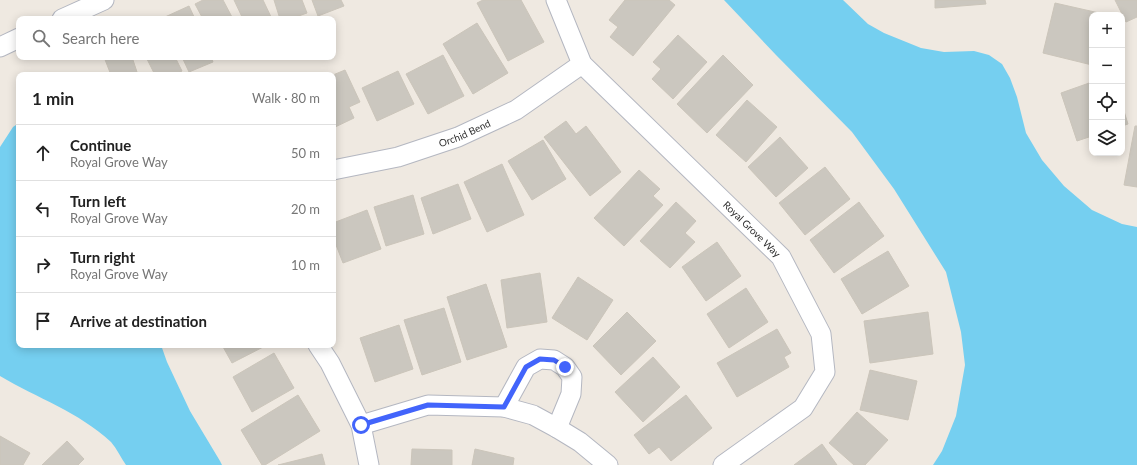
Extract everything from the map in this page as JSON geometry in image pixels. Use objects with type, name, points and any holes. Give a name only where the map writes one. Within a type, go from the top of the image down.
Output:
[{"type":"street","points":[[69,16],[104,0]]},
{"type":"street","name":"Royal Grove Way","points":[[556,0],[582,64],[780,257],[822,334],[826,372],[803,408],[723,465]]},
{"type":"street","points":[[0,47],[16,39]]},
{"type":"street","name":"Orchid Bend","points":[[336,169],[398,157],[458,137],[516,110],[582,64]]},
{"type":"street","points":[[320,348],[330,364],[361,425],[369,465]]},
{"type":"street","points":[[504,407],[526,367],[540,359],[554,360],[565,367],[572,377],[571,394],[557,428]]},
{"type":"street","points":[[361,425],[428,405],[504,407],[533,415],[557,428],[580,442],[608,465]]},
{"type":"water","points":[[724,0],[843,0],[868,24],[884,33],[921,48],[944,52],[974,51],[989,55],[1002,64],[1010,78],[1017,97],[1026,133],[1042,160],[1064,186],[1092,210],[1122,224],[1137,227],[1137,465],[933,465],[942,451],[956,416],[965,365],[961,332],[946,272],[894,189],[852,132]]},
{"type":"water","points":[[16,125],[16,348],[162,348],[190,411],[222,465],[126,465],[111,442],[99,431],[72,414],[0,376],[0,147],[13,127]]},
{"type":"building","points":[[203,0],[223,0],[231,16],[201,16],[195,4]]},
{"type":"building","points":[[234,0],[263,0],[271,16],[242,16]]},
{"type":"building","points":[[274,0],[302,0],[307,13],[298,16],[279,16]]},
{"type":"building","points":[[312,0],[341,0],[344,6],[318,16]]},
{"type":"building","points":[[483,0],[521,0],[544,42],[508,61],[477,3]]},
{"type":"building","points":[[625,0],[669,0],[675,5],[633,56],[610,37],[618,27],[609,20]]},
{"type":"building","points":[[935,0],[985,0],[986,4],[935,8]]},
{"type":"building","points":[[1115,0],[1137,0],[1137,17],[1126,22],[1125,12],[1121,12]]},
{"type":"building","points":[[1055,3],[1095,12],[1089,12],[1089,64],[1043,53]]},
{"type":"building","points":[[189,6],[194,16],[167,16]]},
{"type":"building","points":[[477,23],[508,73],[473,94],[443,44]]},
{"type":"building","points":[[678,35],[707,62],[673,99],[652,79],[661,69],[653,62]]},
{"type":"building","points":[[443,55],[464,96],[428,114],[406,74]]},
{"type":"building","points":[[723,55],[753,85],[707,133],[677,104]]},
{"type":"building","points":[[105,60],[133,60],[137,72],[110,72]]},
{"type":"building","points":[[148,60],[176,60],[182,71],[180,72],[154,72]]},
{"type":"building","points":[[183,60],[212,60],[213,62],[189,72]]},
{"type":"building","points":[[345,70],[360,102],[349,107],[354,118],[336,127],[336,74]]},
{"type":"building","points":[[398,71],[414,104],[377,121],[362,88]]},
{"type":"building","points":[[1089,83],[1089,137],[1077,141],[1061,93]]},
{"type":"building","points":[[747,100],[777,127],[746,162],[716,135]]},
{"type":"building","points":[[1125,114],[1128,124],[1125,125]]},
{"type":"building","points":[[566,121],[576,134],[586,126],[621,172],[590,196],[544,137]]},
{"type":"building","points":[[1135,126],[1137,126],[1137,187],[1124,185]]},
{"type":"building","points":[[780,137],[808,168],[776,197],[748,167]]},
{"type":"building","points":[[543,140],[566,179],[532,200],[508,161]]},
{"type":"building","points":[[502,164],[524,215],[487,232],[464,182]]},
{"type":"building","points":[[825,167],[850,199],[805,235],[779,203]]},
{"type":"building","points":[[639,170],[660,189],[653,196],[663,205],[624,246],[594,218]]},
{"type":"building","points":[[458,184],[471,219],[433,234],[421,198]]},
{"type":"building","points":[[413,195],[424,234],[386,246],[374,207]]},
{"type":"building","points":[[676,202],[696,221],[685,233],[695,242],[670,268],[640,241]]},
{"type":"building","points":[[859,202],[884,236],[834,273],[810,240]]},
{"type":"building","points":[[367,210],[381,249],[343,263],[336,245],[336,222]]},
{"type":"building","points":[[717,242],[741,276],[706,301],[682,267]]},
{"type":"building","points":[[888,251],[909,286],[862,314],[841,279]]},
{"type":"building","points":[[540,273],[547,322],[507,328],[501,280]]},
{"type":"building","points":[[578,277],[613,300],[587,340],[552,318]]},
{"type":"building","points":[[486,284],[507,347],[467,360],[447,297]]},
{"type":"building","points":[[746,288],[768,322],[729,348],[707,314]]},
{"type":"building","points":[[444,308],[461,362],[422,375],[404,320]]},
{"type":"building","points":[[627,312],[656,341],[621,375],[593,346]]},
{"type":"building","points":[[928,312],[933,354],[870,363],[864,321]]},
{"type":"building","points":[[399,325],[413,369],[375,382],[360,338]]},
{"type":"building","points":[[777,329],[791,353],[784,357],[789,367],[737,397],[717,363]]},
{"type":"building","points":[[224,348],[261,348],[232,363]]},
{"type":"building","points":[[274,353],[294,388],[252,412],[233,377]]},
{"type":"building","points":[[653,357],[680,387],[643,422],[615,392]]},
{"type":"building","points":[[870,370],[917,381],[908,420],[860,410]]},
{"type":"building","points":[[298,395],[320,431],[265,465],[262,465],[241,430]]},
{"type":"building","points":[[686,395],[712,428],[671,461],[659,447],[649,454],[634,435]]},
{"type":"building","points":[[857,412],[888,440],[865,465],[854,465],[829,443]]},
{"type":"building","points":[[0,436],[30,453],[23,465],[0,465]]},
{"type":"building","points":[[67,441],[84,459],[78,465],[42,465]]},
{"type":"building","points":[[822,444],[837,465],[794,465]]},
{"type":"building","points":[[412,449],[452,450],[452,465],[411,465]]},
{"type":"building","points":[[475,449],[514,458],[513,465],[472,465]]},
{"type":"building","points":[[322,454],[325,465],[278,465]]},
{"type":"route","points":[[361,425],[428,405],[504,407],[526,367],[540,359],[554,360],[565,367]]}]
